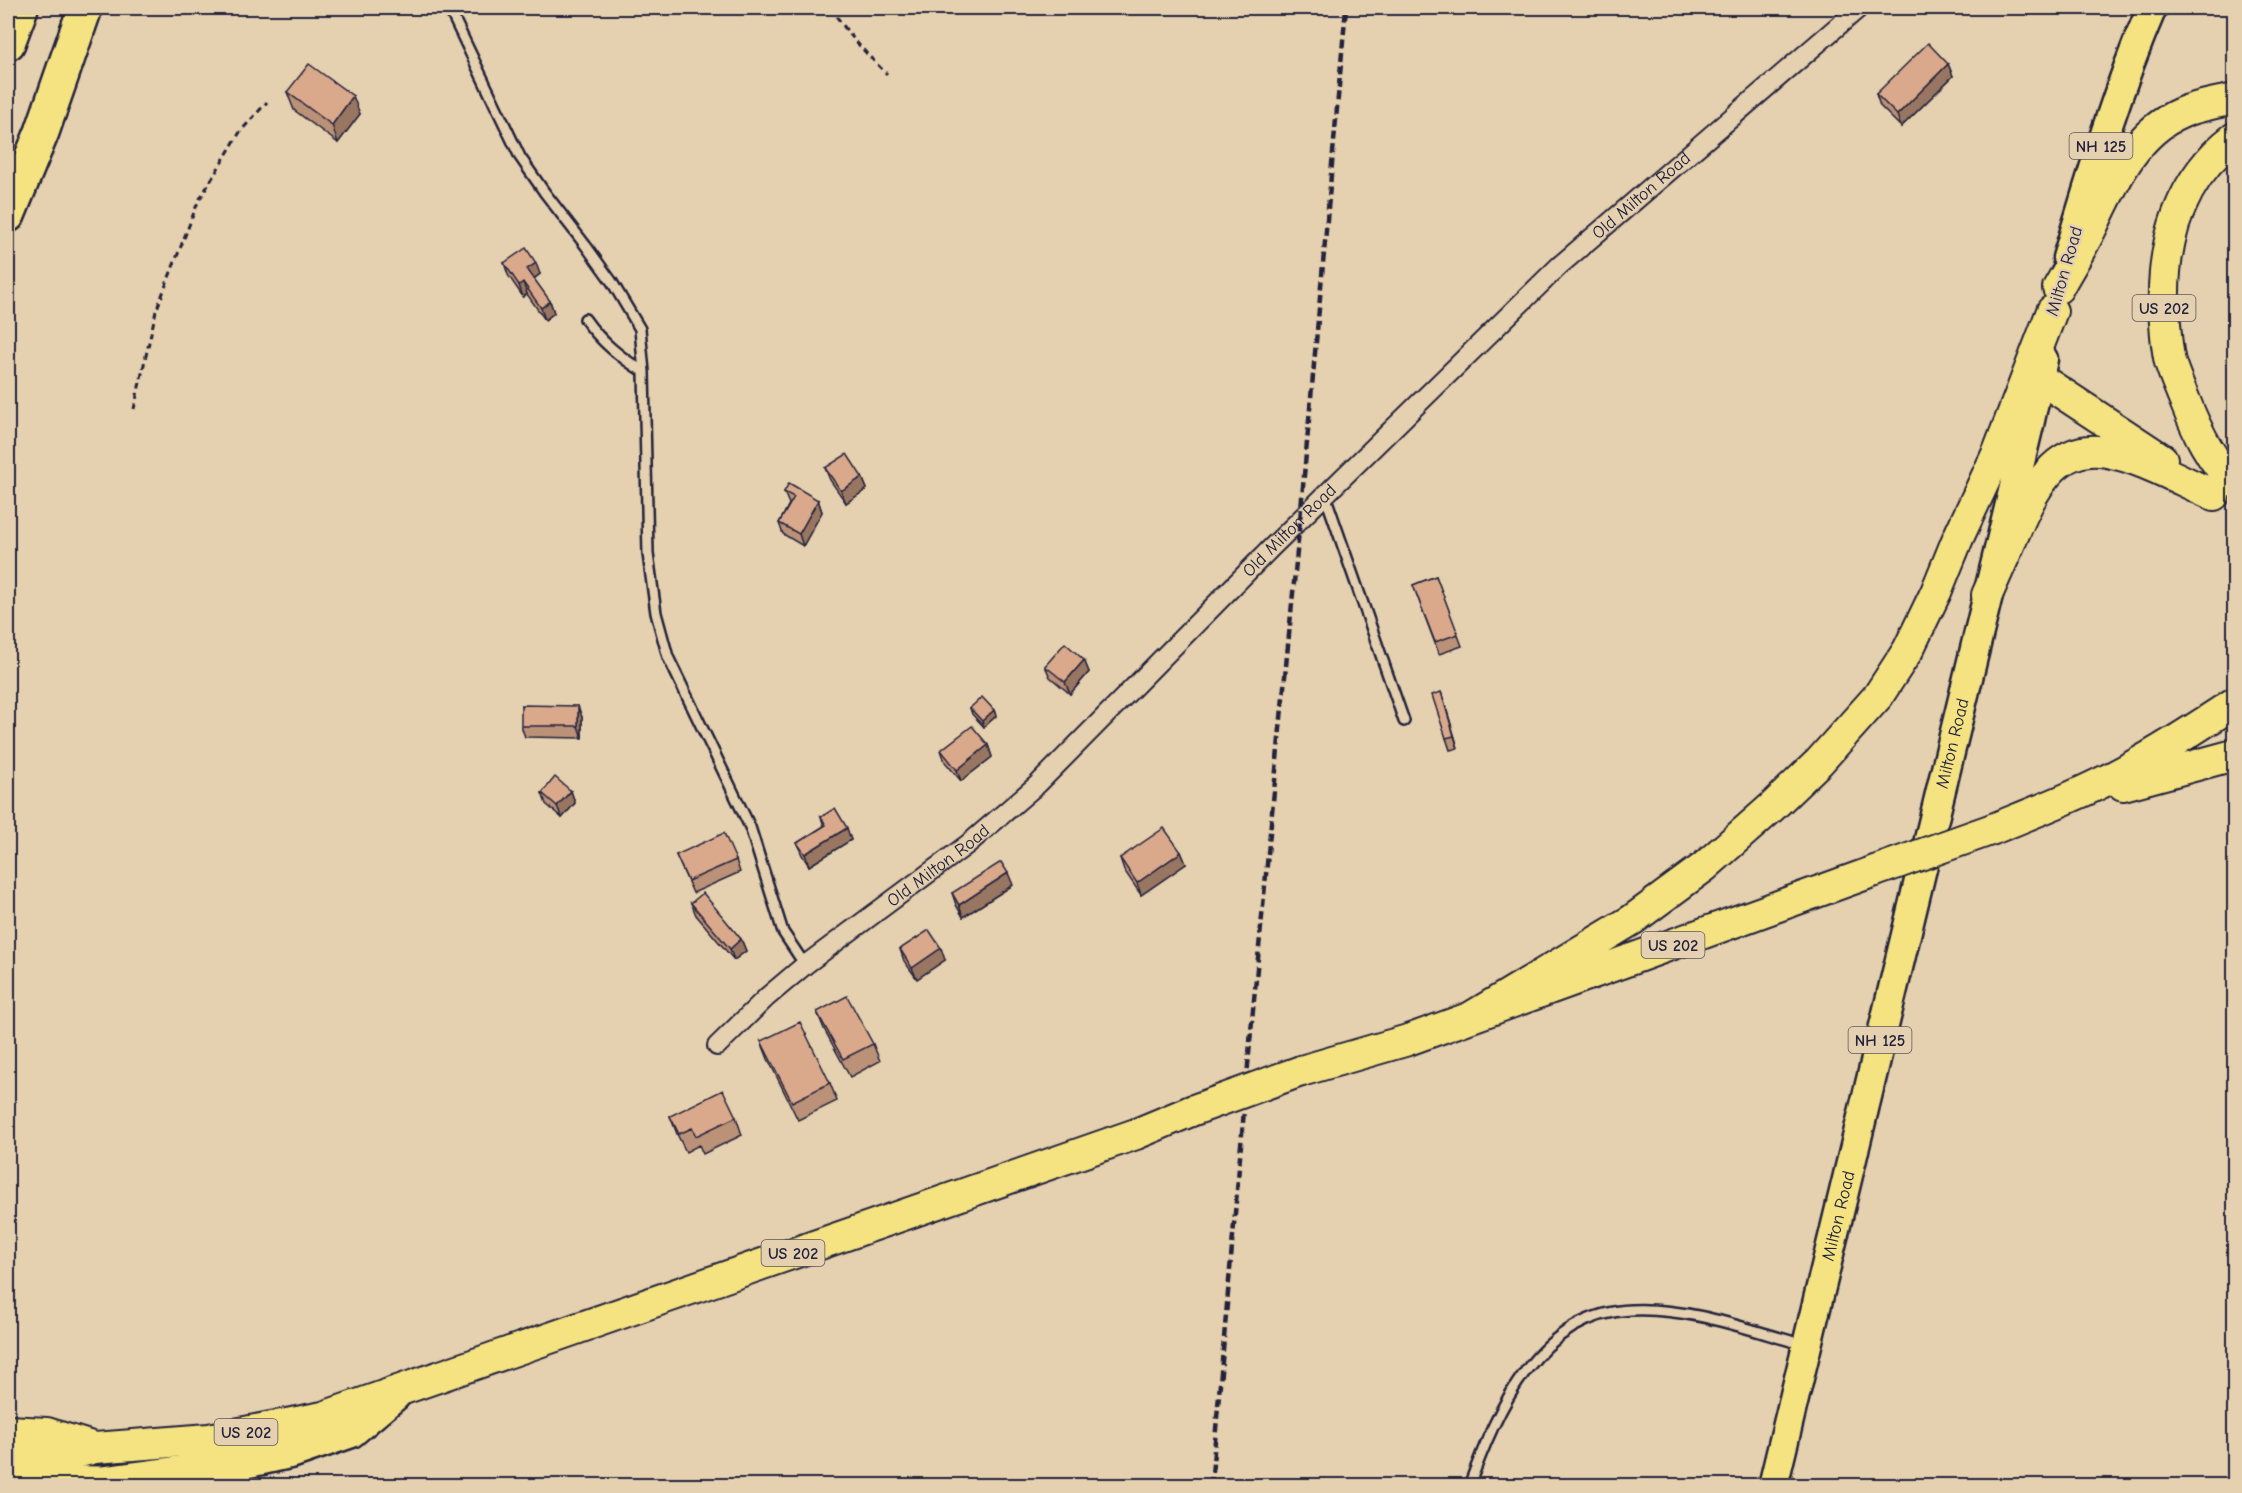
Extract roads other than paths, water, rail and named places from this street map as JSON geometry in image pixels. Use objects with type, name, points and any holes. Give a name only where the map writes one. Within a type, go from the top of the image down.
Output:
[{"type":"highway","points":[[8,43],[21,8]]},
{"type":"highway","points":[[8,157],[66,8]]},
{"type":"highway","points":[[8,215],[42,132],[85,8]]},
{"type":"highway","points":[[1471,1017],[1632,920],[1704,867],[1819,762],[1878,696],[1908,650],[1936,592],[1998,452],[2055,299],[2127,160],[2160,125],[2181,113],[2235,99]]},
{"type":"highway","name":"US 202","points":[[2228,495],[2191,417],[2170,363],[2165,327],[2164,287],[2168,241],[2188,191],[2215,156],[2235,138]]},
{"type":"highway","points":[[2039,378],[2154,453],[2228,495]]},
{"type":"highway","points":[[1987,595],[2026,507],[2042,479],[2060,462],[2083,451],[2107,452],[2134,460],[2228,495]]},
{"type":"highway","name":"US 202","points":[[8,1431],[47,1433],[95,1448],[209,1439],[323,1418],[1136,1134],[1191,1111],[1301,1071],[1408,1040],[1993,829],[2062,801],[2122,772],[2170,745],[2235,703]]},
{"type":"highway","name":"US 202","points":[[2062,801],[2235,755]]},
{"type":"highway","name":"US 202","points":[[8,1482],[102,1483],[172,1474],[292,1451],[350,1431],[394,1394]]},
{"type":"highway","points":[[8,1458],[44,1461],[95,1448]]},
{"type":"main road","name":"Milton Road","points":[[1773,1485],[2039,378],[2055,299],[2096,162],[2152,8]]},
{"type":"street","name":"Old Milton Road","points":[[717,1046],[767,997],[805,965],[969,844],[1038,783],[1325,495],[1559,266],[1859,8]]},
{"type":"lane","points":[[449,8],[520,157],[545,194],[586,246],[640,330],[644,372],[648,554],[656,613],[668,657],[750,827],[783,932],[805,965]]},
{"type":"lane","points":[[585,319],[597,336],[619,356],[644,372]]},
{"type":"lane","points":[[1325,495],[1404,721]]},
{"type":"lane","points":[[1469,1485],[1497,1417],[1519,1379],[1549,1344],[1567,1330],[1587,1319],[1607,1313],[1652,1310],[1697,1316],[1807,1345]]},
{"type":"railway","points":[[1211,1486],[1346,8]]}]
